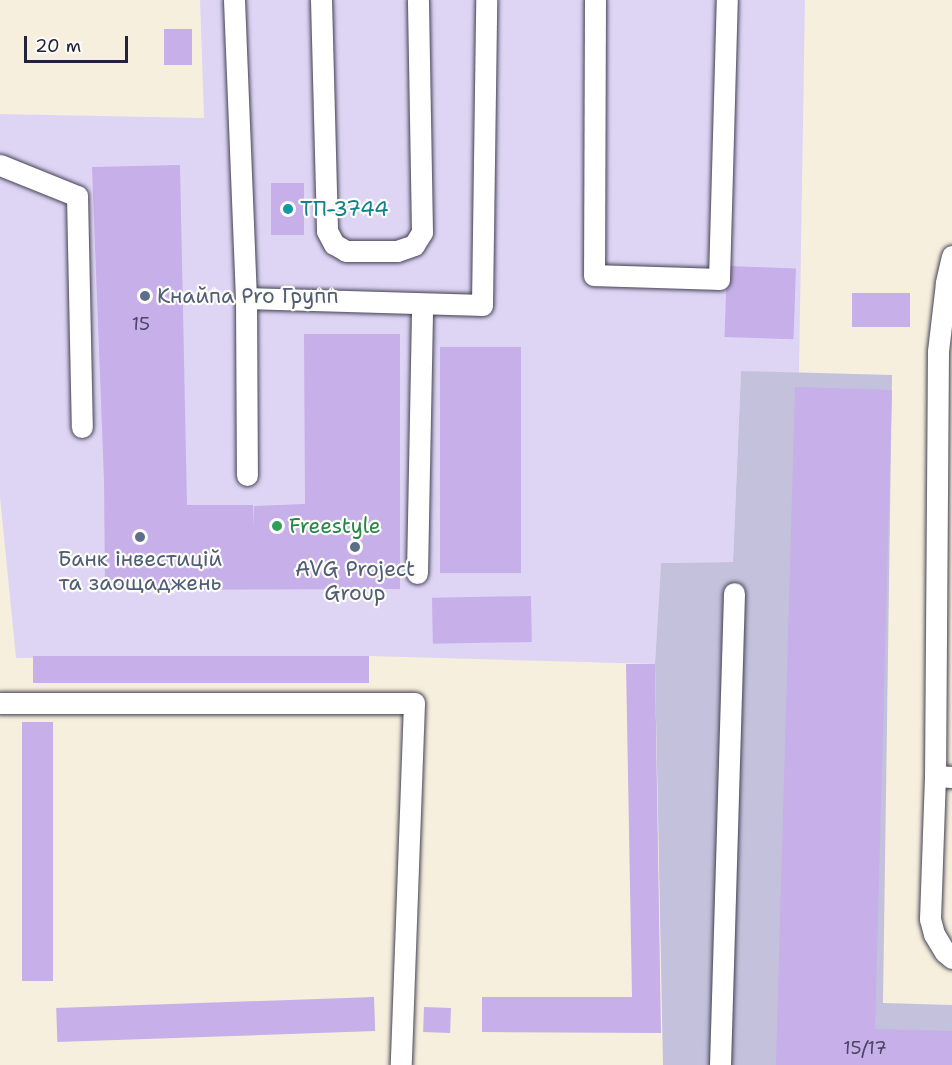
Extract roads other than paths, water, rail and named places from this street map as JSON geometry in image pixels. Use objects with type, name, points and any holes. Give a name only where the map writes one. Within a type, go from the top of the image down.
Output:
[{"type":"lane","points":[[234,0],[246,298],[248,475]]},
{"type":"lane","points":[[321,0],[327,231],[333,244],[346,251],[397,251],[414,245],[422,232],[418,0]]},
{"type":"lane","points":[[246,298],[482,305],[486,0]]},
{"type":"lane","points":[[595,0],[594,275],[719,279],[727,0]]},
{"type":"lane","points":[[0,165],[77,196],[82,427]]},
{"type":"lane","points":[[952,256],[945,283],[938,351],[944,776],[930,919],[934,934],[945,952],[952,958]]},
{"type":"lane","points":[[417,573],[422,305]]},
{"type":"lane","points":[[720,1065],[734,593]]},
{"type":"lane","points":[[0,703],[414,703],[401,1065]]},
{"type":"place","name":"ТП-3744","points":[[288,209]]},
{"type":"place","name":"Кнайпа Pro Групп","points":[[145,296]]},
{"type":"place","name":"Freestyle","points":[[277,526]]},
{"type":"place","name":"Банк інвестицій та заощаджень","points":[[140,537]]},
{"type":"place","name":"AVG Project Group","points":[[355,547]]}]
